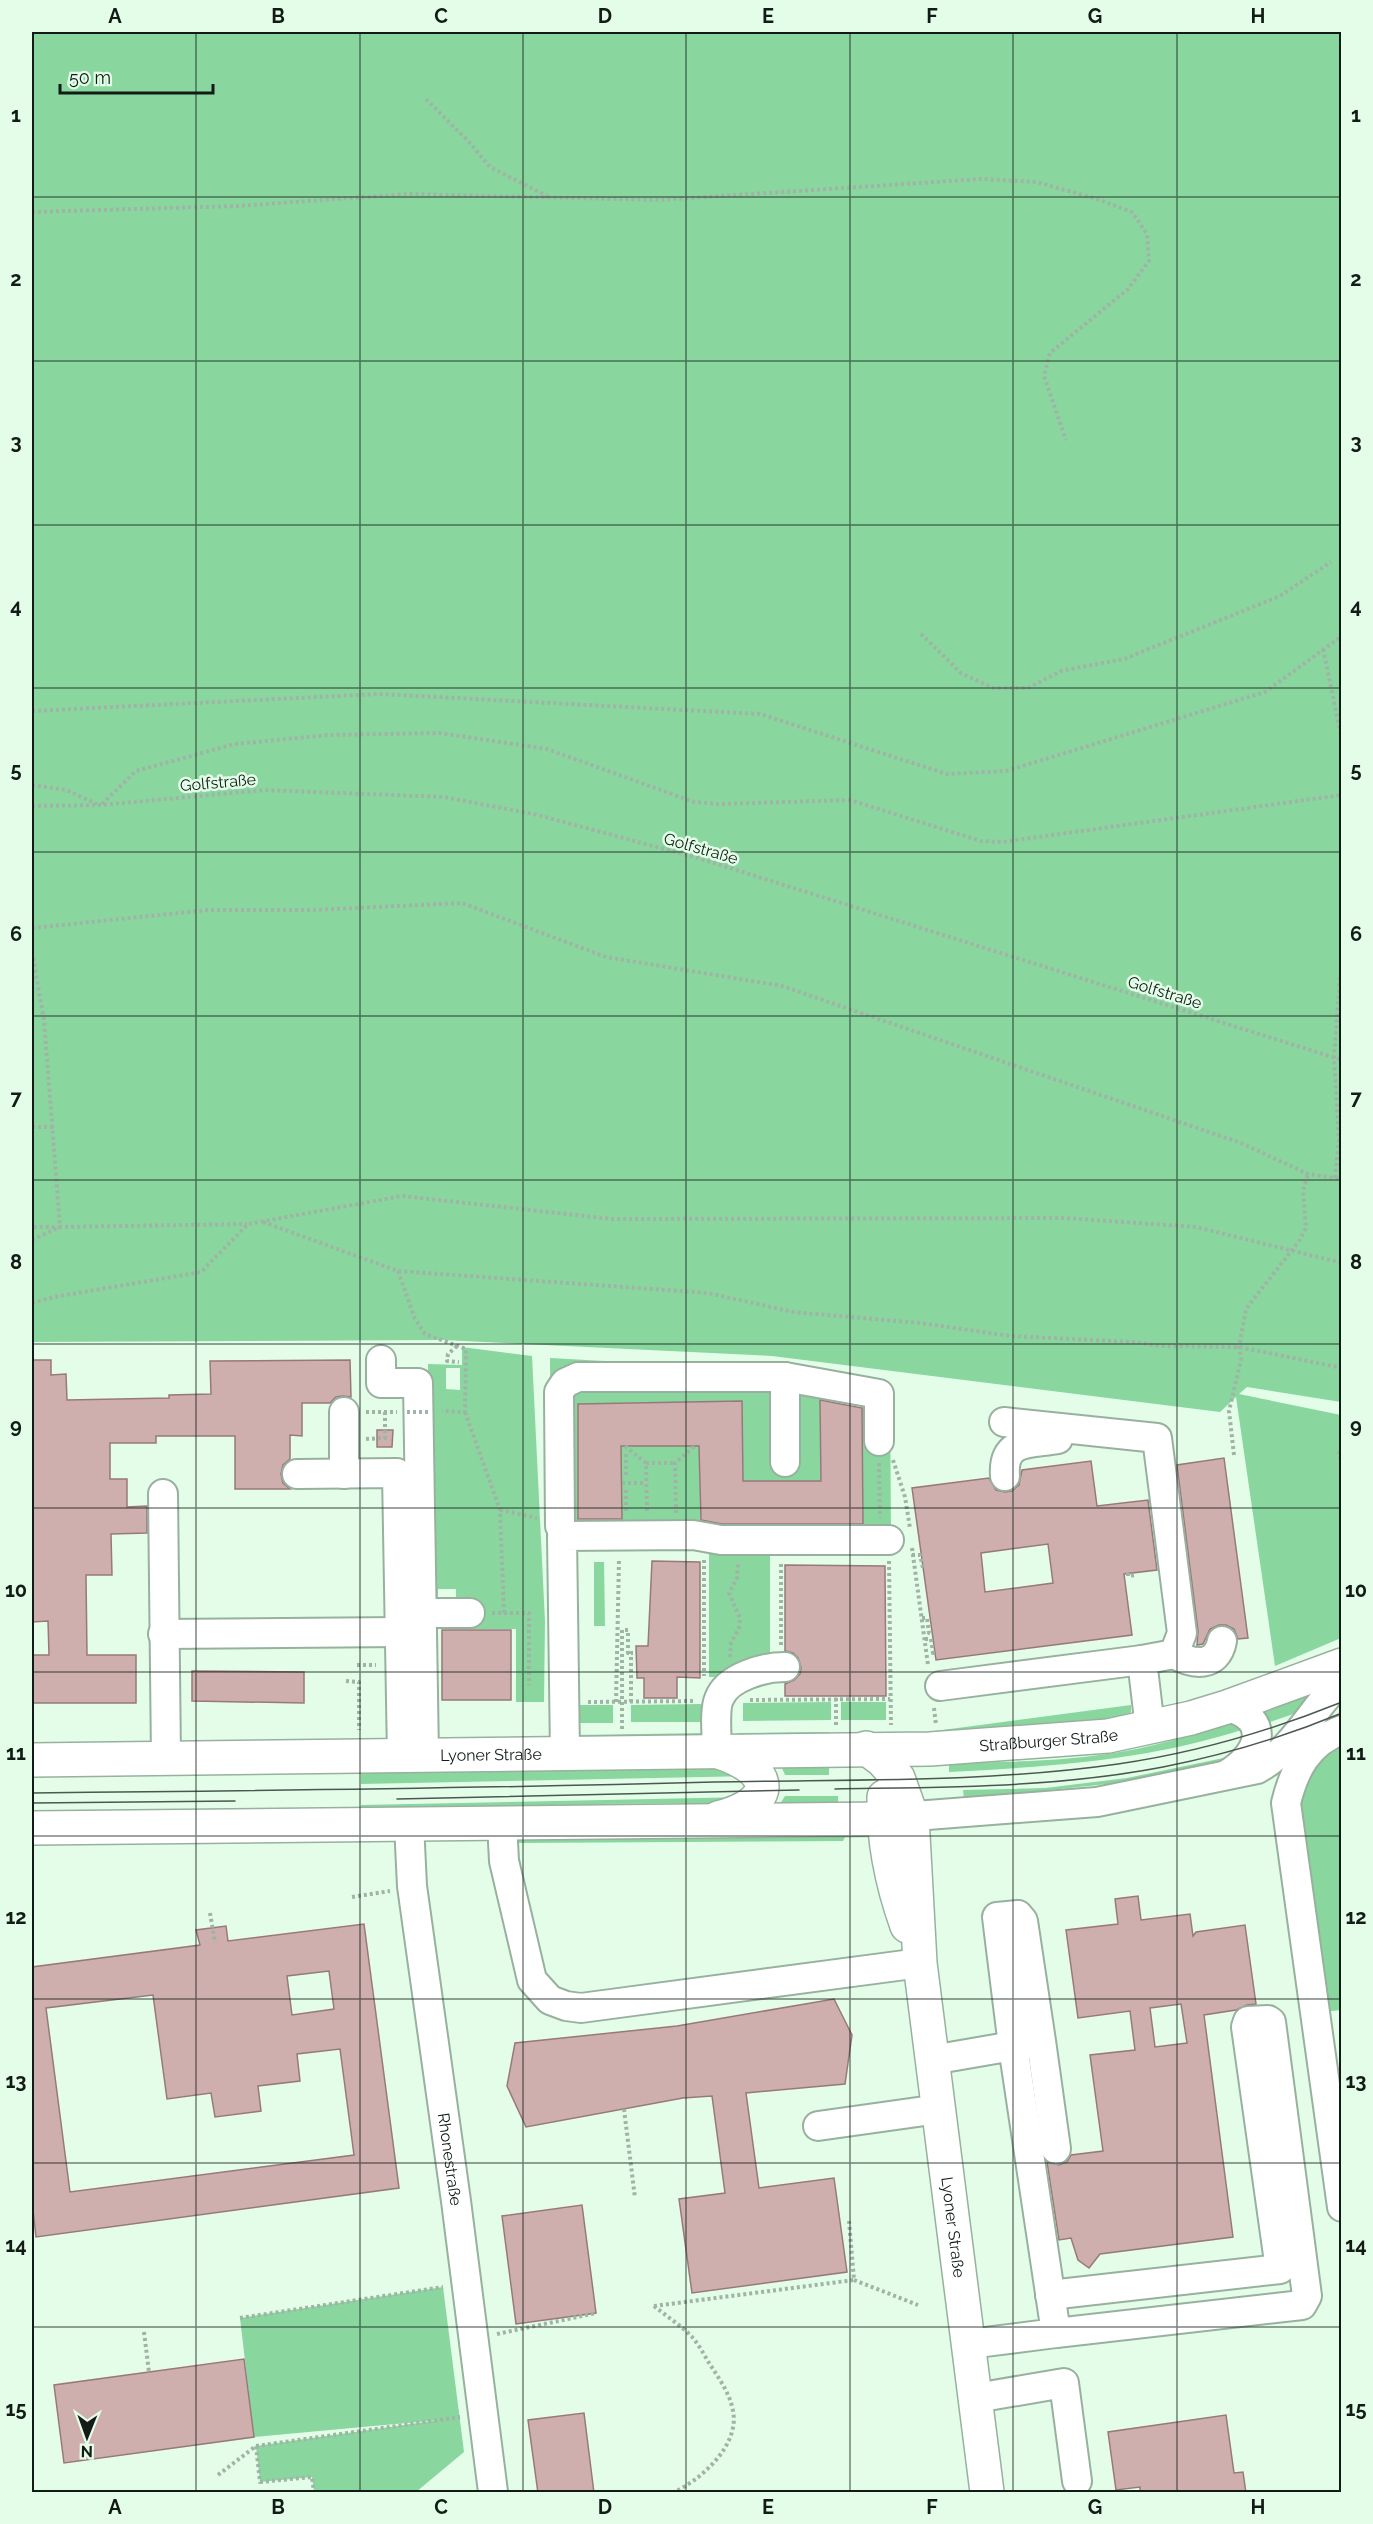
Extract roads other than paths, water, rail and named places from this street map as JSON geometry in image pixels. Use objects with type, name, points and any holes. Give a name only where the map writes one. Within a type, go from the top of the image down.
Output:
[{"type":"main road","name":"Straßburger Straße","points":[[866,1748],[933,1737],[1057,1742],[1108,1737],[1227,1707],[1341,1665]]},
{"type":"main road","points":[[891,1770],[933,1737]]},
{"type":"main road","name":"Lyoner Straße","points":[[32,1760],[866,1748],[891,1770],[903,1788],[898,1818],[920,1963],[987,2493]]},
{"type":"main road","points":[[693,1822],[745,1809],[754,1803],[761,1790],[761,1781],[757,1771],[737,1758],[717,1751]]},
{"type":"main road","points":[[32,1828],[898,1818]]},
{"type":"street","points":[[381,1360],[381,1383],[418,1383],[408,1619]]},
{"type":"street","points":[[550,1523],[559,1392],[565,1383],[578,1377],[784,1377],[879,1394],[879,1441]]},
{"type":"street","points":[[784,1377],[785,1462]]},
{"type":"street","points":[[1004,1422],[1157,1438],[1182,1634],[1174,1654]]},
{"type":"street","points":[[344,1425],[344,1474]]},
{"type":"street","points":[[1005,1476],[1007,1456],[1016,1446],[1099,1432]]},
{"type":"street","points":[[297,1474],[398,1473],[408,1619],[413,1756]]},
{"type":"street","points":[[163,1494],[166,1758]]},
{"type":"street","points":[[565,1754],[562,1536],[631,1530],[721,1540],[781,1540],[886,1548]]},
{"type":"street","points":[[163,1634],[470,1613]]},
{"type":"street","points":[[936,1692],[1174,1654],[1189,1662],[1203,1663],[1217,1654],[1222,1641]]},
{"type":"street","points":[[1142,1660],[1150,1728]]},
{"type":"street","points":[[717,1751],[718,1701],[722,1692],[731,1684],[765,1668],[783,1667]]},
{"type":"street","points":[[898,1818],[1097,1802],[1257,1769],[1276,1757],[1288,1745],[1341,1680]]},
{"type":"street","points":[[1222,1778],[1247,1760],[1258,1741],[1257,1733],[1248,1715],[1241,1710],[1227,1707]]},
{"type":"street","points":[[1341,1730],[1307,1752],[1292,1777],[1286,1803],[1330,2030],[1341,2206]]},
{"type":"street","points":[[1257,1769],[1286,1803]]},
{"type":"street","points":[[502,1823],[504,1861],[532,1980],[550,2000],[566,2006],[581,2008],[920,1963]]},
{"type":"street","name":"Rhonestraße","points":[[409,1824],[412,1886],[456,2200],[493,2493]]},
{"type":"street","points":[[1056,2149],[1023,1921],[1018,1915],[997,1917],[1013,2046],[1056,2333]]},
{"type":"street","points":[[969,2344],[1302,2305],[1307,2296],[1292,2268],[1246,2027],[1248,2021],[1262,2019],[1271,2022],[1292,2268]]},
{"type":"street","points":[[932,2060],[1041,2041]]},
{"type":"street","points":[[818,2126],[939,2109]]},
{"type":"street","points":[[1050,2295],[1292,2268]]},
{"type":"street","points":[[1194,2279],[1199,2318]]},
{"type":"street","points":[[976,2398],[1064,2383],[1077,2481]]},
{"type":"tram line","points":[[32,1793],[866,1780],[1018,1774],[1118,1764],[1175,1754],[1260,1731],[1342,1702]]},
{"type":"tram line","points":[[835,1789],[1040,1783],[1122,1774],[1231,1751],[1298,1730],[1342,1713]]},
{"type":"tram line","points":[[397,1799],[799,1790]]},
{"type":"tram line","points":[[32,1803],[235,1801]]}]
